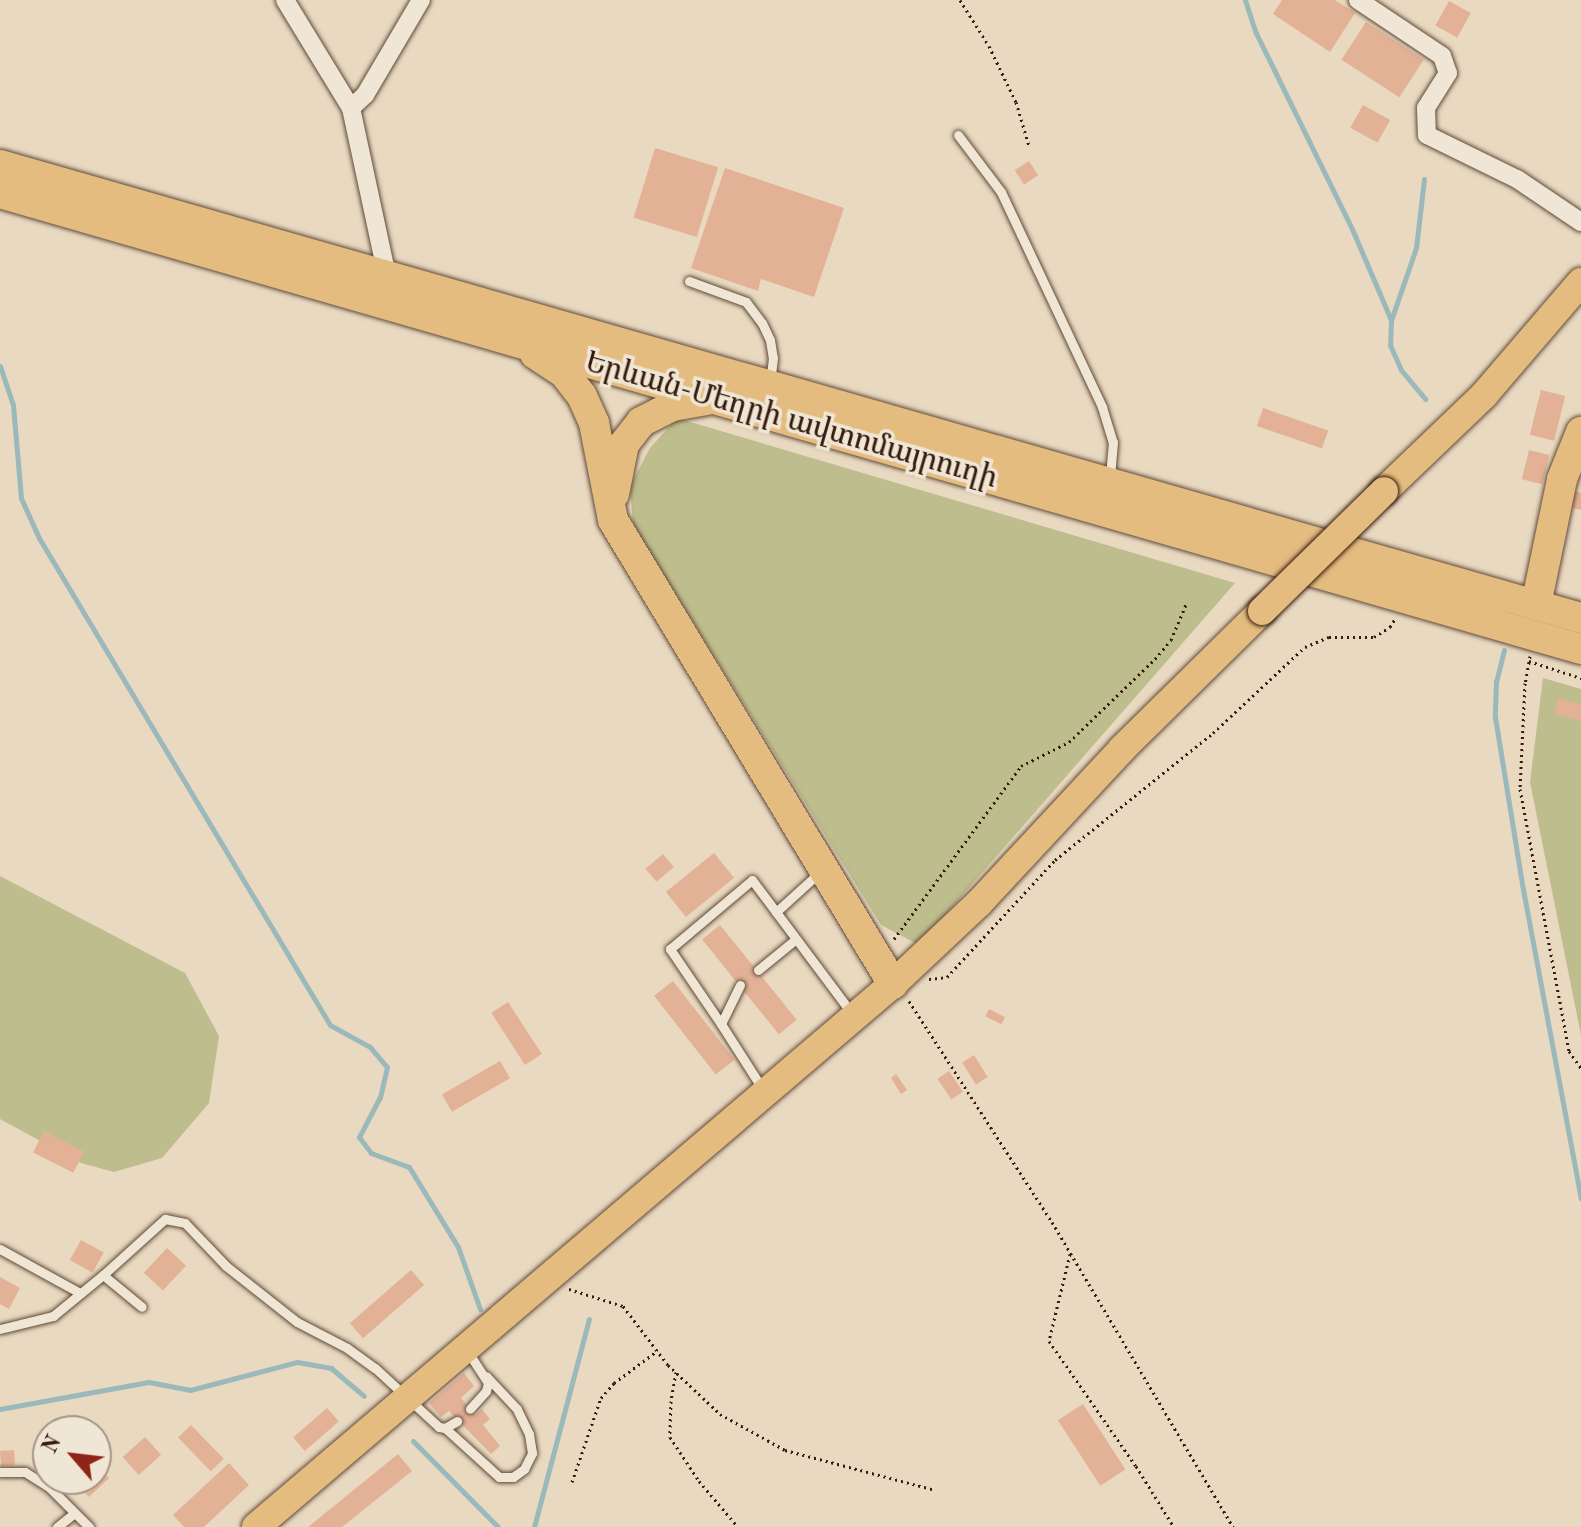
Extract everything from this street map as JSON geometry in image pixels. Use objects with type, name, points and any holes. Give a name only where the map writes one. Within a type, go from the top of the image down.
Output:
[{"type":"highway","name":"Երևան-Մեղրի ավտոմայրուղի","points":[[0,165],[1581,618]]},
{"type":"highway","name":"Երևան-Մեղրի ավտոմայրուղի","points":[[0,193],[1409,599],[1532,649],[1581,649]]},
{"type":"highway","points":[[512,340],[564,373],[582,396],[594,423],[613,520],[877,956],[906,982]]},
{"type":"highway","points":[[613,520],[619,458],[641,422],[664,409],[715,399]]},
{"type":"highway","points":[[1536,605],[1562,479],[1581,432]]},
{"type":"main road","points":[[256,1527],[764,1091],[855,1018],[906,982],[1122,749],[1484,395],[1581,282]]},
{"type":"street","points":[[285,0],[351,108],[387,276]]},
{"type":"street","points":[[351,108],[365,95],[421,0]]},
{"type":"street","points":[[1358,0],[1442,56],[1448,73],[1426,108],[1427,135],[1517,179],[1581,222]]},
{"type":"lane","points":[[958,135],[1001,192],[1102,407],[1113,442],[1110,483]]},
{"type":"lane","points":[[689,281],[746,302],[762,323],[773,358],[769,384]]},
{"type":"lane","points":[[776,912],[824,868]]},
{"type":"lane","points":[[764,1091],[670,949],[752,880],[855,1018]]},
{"type":"lane","points":[[758,970],[796,939]]},
{"type":"lane","points":[[721,1024],[740,985]]},
{"type":"lane","points":[[0,1329],[53,1316],[165,1219],[185,1223],[226,1266],[297,1322],[347,1348],[375,1368],[405,1398],[445,1428],[499,1477],[513,1477],[524,1469],[532,1453],[529,1434],[517,1409],[465,1348]]},
{"type":"lane","points":[[0,1249],[80,1293]]},
{"type":"lane","points":[[103,1275],[142,1307]]},
{"type":"lane","points":[[470,1409],[486,1391],[486,1376]]},
{"type":"lane","points":[[445,1428],[457,1421]]},
{"type":"lane","points":[[0,1472],[25,1472],[49,1487],[89,1527]]},
{"type":"lane","points":[[57,1527],[74,1513]]},
{"type":"path","points":[[960,0],[989,46],[1016,102],[1029,146]]},
{"type":"path","points":[[1233,1527],[1070,1254],[920,1014],[906,982],[947,977],[1055,860],[1213,733],[1305,647],[1329,637],[1374,637],[1390,627],[1409,599]]},
{"type":"path","points":[[877,956],[913,917],[938,877],[1021,766],[1069,742],[1155,659],[1171,640],[1187,602]]},
{"type":"path","points":[[1581,678],[1532,649],[1525,683],[1520,789],[1569,1051],[1581,1068]]},
{"type":"path","points":[[1070,1254],[1049,1341],[1136,1466],[1174,1527]]},
{"type":"path","points":[[553,1272],[573,1293],[623,1306],[657,1351],[720,1414],[785,1450],[935,1490]]},
{"type":"path","points":[[572,1482],[601,1398],[614,1383],[657,1351]]},
{"type":"path","points":[[676,1372],[670,1437],[699,1481],[738,1527]]},
{"type":"shaded area","points":[[677,418],[1235,583],[919,945],[881,925],[633,525],[630,486],[650,448]]},
{"type":"shaded area","points":[[1543,678],[1581,689],[1581,1035],[1530,782]]},
{"type":"shaded area","points":[[0,876],[185,973],[219,1036],[209,1103],[162,1158],[114,1172],[81,1163],[0,1119]]},
{"type":"building","points":[[1282,0],[1335,0],[1355,13],[1330,52],[1273,14]]},
{"type":"building","points":[[1449,1],[1471,13],[1457,38],[1435,25]]},
{"type":"building","points":[[1366,22],[1424,60],[1399,97],[1341,60]]},
{"type":"building","points":[[1363,105],[1390,120],[1378,143],[1350,128]]},
{"type":"building","points":[[655,148],[718,167],[697,237],[634,218]]},
{"type":"building","points":[[1029,161],[1038,175],[1024,185],[1015,170]]},
{"type":"building","points":[[725,168],[844,208],[814,297],[761,279],[758,291],[691,268]]},
{"type":"building","points":[[1541,390],[1565,396],[1554,441],[1530,435]]},
{"type":"building","points":[[1263,408],[1328,430],[1322,448],[1257,426]]},
{"type":"building","points":[[1529,450],[1549,455],[1542,484],[1522,479]]},
{"type":"building","points":[[1570,490],[1581,493],[1581,510],[1565,506]]},
{"type":"building","points":[[1558,698],[1581,704],[1581,721],[1554,714]]},
{"type":"building","points":[[714,853],[734,878],[686,917],[666,892]]},
{"type":"building","points":[[663,854],[674,867],[656,882],[645,869]]},
{"type":"building","points":[[720,925],[797,1020],[779,1034],[702,939]]},
{"type":"building","points":[[673,981],[735,1060],[716,1075],[654,996]]},
{"type":"building","points":[[508,1002],[542,1054],[525,1065],[491,1013]]},
{"type":"building","points":[[989,1009],[1005,1017],[1001,1024],[985,1016]]},
{"type":"building","points":[[974,1055],[988,1077],[976,1084],[962,1062]]},
{"type":"building","points":[[500,1061],[510,1078],[452,1112],[442,1094]]},
{"type":"building","points":[[949,1071],[963,1092],[951,1100],[937,1079]]},
{"type":"building","points":[[896,1074],[907,1090],[901,1094],[891,1078]]},
{"type":"building","points":[[44,1131],[84,1151],[73,1173],[33,1152]]},
{"type":"building","points":[[81,1240],[104,1253],[93,1273],[70,1260]]},
{"type":"building","points":[[167,1248],[186,1266],[163,1291],[144,1273]]},
{"type":"building","points":[[411,1270],[424,1285],[363,1338],[350,1323]]},
{"type":"building","points":[[0,1277],[20,1288],[9,1309],[0,1304]]},
{"type":"building","points":[[464,1373],[474,1386],[461,1398],[475,1415],[482,1409],[490,1419],[483,1425],[500,1446],[491,1454],[449,1411],[441,1417],[429,1403]]},
{"type":"building","points":[[1083,1404],[1125,1469],[1100,1486],[1058,1420]]},
{"type":"building","points":[[327,1408],[339,1422],[305,1451],[293,1438]]},
{"type":"building","points":[[191,1425],[224,1459],[211,1471],[178,1438]]},
{"type":"building","points":[[145,1437],[161,1455],[139,1475],[123,1457]]},
{"type":"building","points":[[14,1450],[15,1465],[1,1466],[0,1451]]},
{"type":"building","points":[[398,1454],[412,1471],[342,1527],[308,1527]]},
{"type":"building","points":[[229,1463],[249,1485],[204,1527],[184,1527],[173,1515]]},
{"type":"waterway","points":[[1245,0],[1256,33],[1352,229],[1391,320]]},
{"type":"waterway","points":[[1424,179],[1416,248],[1391,320],[1390,345],[1401,370],[1425,399]]},
{"type":"waterway","points":[[0,366],[13,405],[21,498],[39,538],[330,1025],[370,1047],[387,1067],[380,1097],[359,1137],[371,1153],[409,1167],[458,1247],[480,1309]]},
{"type":"waterway","points":[[1504,650],[1496,681],[1495,717],[1522,884],[1581,1199]]},
{"type":"waterway","points":[[534,1527],[589,1319]]},
{"type":"waterway","points":[[0,1409],[149,1382],[190,1390],[297,1362],[331,1368],[364,1396]]},
{"type":"waterway","points":[[413,1441],[498,1527]]}]
